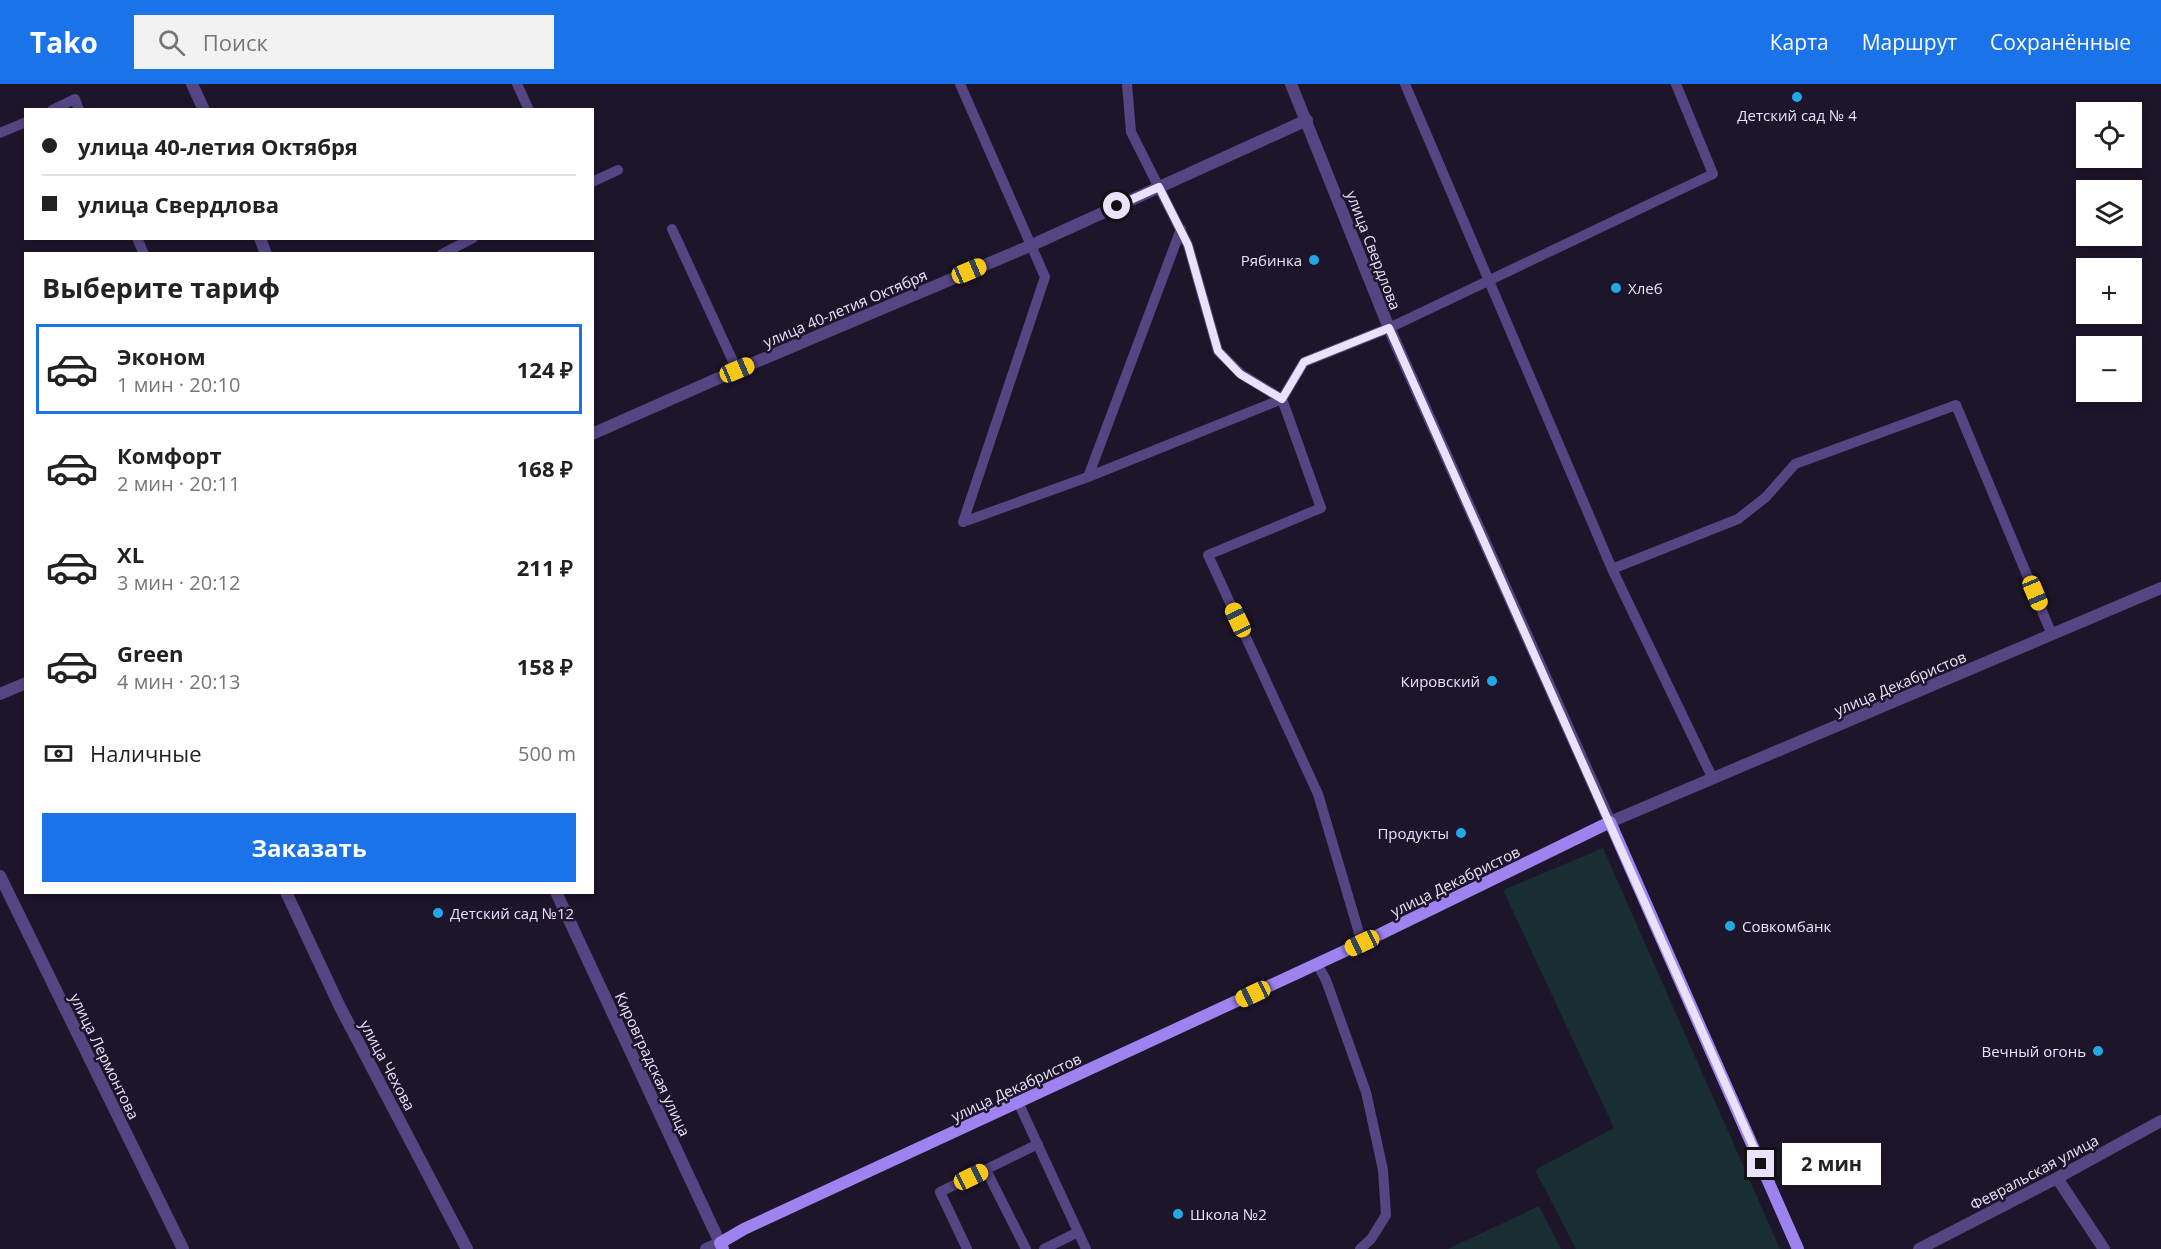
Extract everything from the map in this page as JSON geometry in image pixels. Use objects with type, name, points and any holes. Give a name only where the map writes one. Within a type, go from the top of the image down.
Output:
[{"type":"main road","name":"улица Декабристов","points":[[721,1246],[744,1229],[1362,943],[1610,822]]},
{"type":"main road","name":"улица Свердлова","points":[[1610,822],[1798,1249]]},
{"type":"street","points":[[192,84],[203,108]]},
{"type":"street","name":"улица Свердлова","points":[[1291,84],[1389,328],[1610,822]]},
{"type":"street","name":"улица 40-летия Октября","points":[[594,433],[1032,244],[1307,120]]},
{"type":"street","name":"улица Декабристов","points":[[1610,822],[2161,588]]},
{"type":"street","points":[[0,694],[24,684]]},
{"type":"street","name":"улица Лермонтова","points":[[0,876],[183,1249]]},
{"type":"street","name":"улица Чехова","points":[[287,894],[340,1007],[467,1249]]},
{"type":"street","name":"Кировградская улица","points":[[557,894],[721,1246]]},
{"type":"street","name":"Февральская улица","points":[[1919,1249],[2161,1121]]},
{"type":"street","points":[[2057,1178],[2104,1249]]},
{"type":"street","name":"улица Декабристов","points":[[706,1249],[721,1246]]},
{"type":"lane","points":[[517,84],[528,108]]},
{"type":"lane","points":[[960,84],[1045,276],[963,522],[1088,477],[1282,399],[1304,362],[1389,328],[1713,174],[1676,84]]},
{"type":"lane","points":[[1127,84],[1131,132],[1188,245],[1218,351],[1240,374],[1282,399],[1321,508],[1208,555],[1318,794],[1362,943]]},
{"type":"lane","points":[[1405,84],[1612,569],[1713,779]]},
{"type":"lane","points":[[56,108],[75,99],[78,108]]},
{"type":"lane","points":[[0,133],[24,123]]},
{"type":"lane","points":[[594,181],[618,170]]},
{"type":"lane","points":[[672,229],[737,370]]},
{"type":"lane","points":[[1088,477],[1181,230]]},
{"type":"lane","points":[[446,252],[469,240]]},
{"type":"lane","points":[[1612,569],[1738,519],[1766,497],[1795,464],[1956,405],[2052,635]]},
{"type":"lane","points":[[1317,964],[1326,980],[1366,1092],[1383,1170],[1386,1215],[1371,1239],[1360,1249]]},
{"type":"lane","points":[[1018,1102],[1086,1249]]},
{"type":"lane","points":[[967,1249],[940,1192],[1038,1144]]},
{"type":"lane","points":[[986,1170],[1026,1249]]},
{"type":"lane","points":[[1044,1249],[1078,1232]]},
{"type":"green space","points":[[1603,848],[1780,1249],[1576,1249],[1535,1170],[1614,1128],[1503,890]]},
{"type":"green space","points":[[1539,1206],[1561,1249],[1448,1249]]},
{"type":"place","name":"Детский сад № 4","points":[[1797,97]]},
{"type":"place","name":"Рябинка","points":[[1314,260]]},
{"type":"place","name":"Хлеб","points":[[1616,288]]},
{"type":"place","name":"Кировский","points":[[1492,681]]},
{"type":"place","name":"Продукты","points":[[1461,833]]},
{"type":"place","name":"Детский сад №12","points":[[438,913]]},
{"type":"place","name":"Совкомбанк","points":[[1730,926]]},
{"type":"place","name":"Вечный огонь","points":[[2098,1051]]},
{"type":"place","name":"Школа №2","points":[[1178,1214]]},
{"type":"route","points":[[1117,206],[1159,187],[1188,245],[1218,351],[1240,374],[1282,399],[1304,362],[1389,328],[1761,1164]]}]
